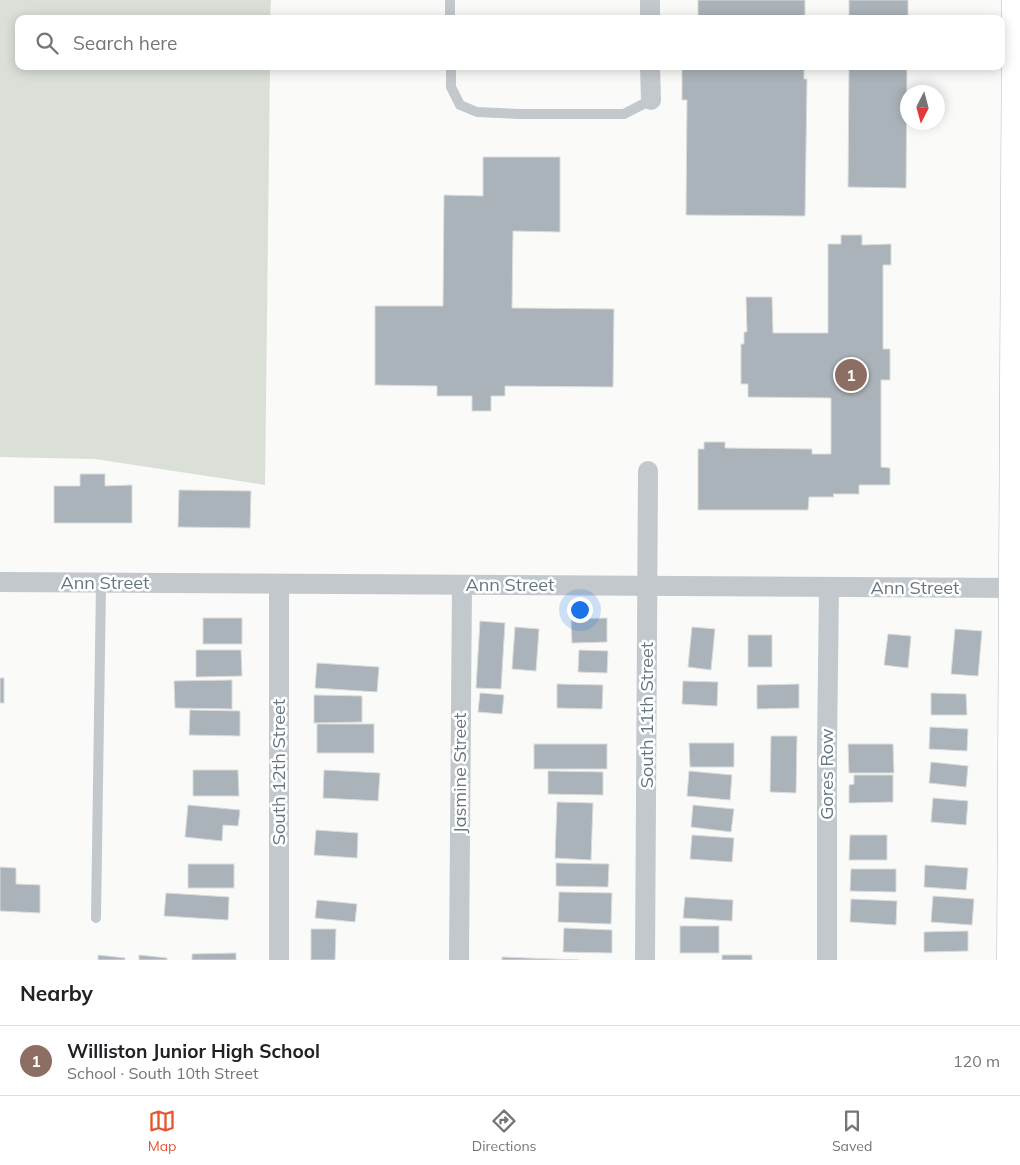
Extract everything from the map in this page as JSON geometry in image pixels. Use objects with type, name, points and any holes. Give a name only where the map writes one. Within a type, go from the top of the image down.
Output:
[{"type":"street","points":[[650,0],[650,15]]},
{"type":"street","points":[[1011,960],[1016,588],[1016,0]]},
{"type":"street","points":[[650,70],[650,100]]},
{"type":"street","name":"South 11th Street","points":[[645,960],[648,471]]},
{"type":"street","name":"Ann Street","points":[[0,582],[1016,588]]},
{"type":"street","name":"South 12th Street","points":[[279,584],[279,960]]},
{"type":"street","name":"Jasmine Street","points":[[459,960],[462,585]]},
{"type":"street","name":"Gores Row","points":[[827,960],[829,587]]},
{"type":"lane","points":[[450,0],[450,15]]},
{"type":"lane","points":[[451,70],[451,87],[460,105],[477,112],[624,114],[650,100]]},
{"type":"lane","points":[[96,918],[101,583]]},
{"type":"shaded area","points":[[0,0],[271,0],[270,15],[15,15],[15,70],[270,70],[265,485],[95,459],[0,457]]},
{"type":"building","points":[[698,0],[805,0],[805,15],[698,15]]},
{"type":"building","points":[[849,0],[908,0],[908,15],[849,15]]},
{"type":"building","points":[[682,70],[804,70],[804,79],[807,79],[805,216],[686,215],[687,100],[682,100]]},
{"type":"building","points":[[849,70],[907,70],[907,85],[900,85],[900,130],[906,130],[906,188],[848,187]]},
{"type":"building","points":[[483,157],[560,157],[560,232],[513,231],[512,308],[614,309],[613,387],[505,386],[505,396],[491,396],[491,411],[472,411],[472,396],[437,396],[437,386],[375,385],[375,306],[443,306],[444,195],[483,196]]},
{"type":"building","points":[[841,235],[862,235],[862,245],[891,244],[891,265],[883,265],[883,349],[890,349],[890,380],[881,380],[881,467],[890,468],[890,485],[859,485],[859,494],[833,494],[834,497],[809,497],[808,510],[698,510],[698,449],[704,449],[704,442],[725,442],[725,448],[812,449],[812,454],[831,454],[831,398],[748,397],[748,384],[741,384],[741,344],[744,344],[744,332],[747,332],[746,297],[772,297],[773,333],[828,333],[828,244],[841,244]]},
{"type":"building","points":[[80,474],[105,474],[105,486],[132,485],[132,523],[54,523],[54,486],[80,486]]},
{"type":"building","points":[[179,490],[251,491],[250,528],[178,527]]},
{"type":"building","points":[[203,618],[242,618],[242,644],[203,644]]},
{"type":"building","points":[[607,618],[607,642],[572,643],[571,619]]},
{"type":"building","points":[[480,621],[505,623],[501,689],[476,688]]},
{"type":"building","points":[[515,627],[539,629],[536,671],[512,669]]},
{"type":"building","points":[[692,627],[715,629],[711,670],[688,667]]},
{"type":"building","points":[[955,629],[982,631],[978,676],[951,674]]},
{"type":"building","points":[[888,634],[911,636],[908,668],[884,665]]},
{"type":"building","points":[[748,635],[772,635],[772,667],[748,667]]},
{"type":"building","points":[[196,650],[241,650],[242,676],[196,677]]},
{"type":"building","points":[[579,650],[608,651],[607,673],[578,672]]},
{"type":"building","points":[[317,663],[379,667],[377,692],[315,688]]},
{"type":"building","points":[[0,678],[4,678],[4,703],[0,703]]},
{"type":"building","points":[[232,680],[232,709],[175,708],[174,681]]},
{"type":"building","points":[[683,681],[718,682],[717,706],[682,704]]},
{"type":"building","points":[[557,684],[603,685],[602,709],[557,708]]},
{"type":"building","points":[[799,684],[799,708],[757,709],[757,685]]},
{"type":"building","points":[[480,693],[504,695],[502,714],[478,712]]},
{"type":"building","points":[[931,693],[966,694],[967,715],[931,715]]},
{"type":"building","points":[[314,695],[362,696],[362,722],[314,723]]},
{"type":"building","points":[[190,710],[240,711],[240,736],[189,735]]},
{"type":"building","points":[[317,724],[374,724],[374,753],[317,753]]},
{"type":"building","points":[[930,727],[968,729],[967,751],[929,749]]},
{"type":"building","points":[[771,736],[797,736],[796,793],[770,792]]},
{"type":"building","points":[[689,743],[734,743],[734,767],[690,767]]},
{"type":"building","points":[[534,744],[607,744],[607,769],[534,769]]},
{"type":"building","points":[[848,744],[893,744],[894,773],[849,773]]},
{"type":"building","points":[[931,762],[968,766],[966,787],[929,783]]},
{"type":"building","points":[[193,770],[238,770],[239,796],[193,796]]},
{"type":"building","points":[[324,770],[380,773],[378,801],[323,798]]},
{"type":"building","points":[[548,771],[603,772],[603,795],[548,794]]},
{"type":"building","points":[[689,771],[732,775],[730,800],[687,796]]},
{"type":"building","points":[[854,775],[893,775],[893,802],[849,803],[849,785],[854,784]]},
{"type":"building","points":[[933,798],[968,801],[966,825],[931,822]]},
{"type":"building","points":[[557,802],[593,803],[591,860],[555,858]]},
{"type":"building","points":[[188,805],[240,810],[238,826],[223,825],[222,841],[185,837]]},
{"type":"building","points":[[693,805],[734,809],[731,832],[691,827]]},
{"type":"building","points":[[316,830],[358,833],[357,858],[314,855]]},
{"type":"building","points":[[692,835],[734,838],[732,862],[690,859]]},
{"type":"building","points":[[850,835],[887,835],[887,860],[849,860]]},
{"type":"building","points":[[556,863],[609,864],[608,887],[556,886]]},
{"type":"building","points":[[188,864],[234,864],[234,888],[188,888]]},
{"type":"building","points":[[925,865],[968,868],[966,890],[924,887]]},
{"type":"building","points":[[0,867],[16,868],[16,884],[40,885],[40,913],[0,911]]},
{"type":"building","points":[[851,869],[896,869],[896,892],[850,891]]},
{"type":"building","points":[[559,892],[612,893],[611,924],[558,922]]},
{"type":"building","points":[[166,893],[229,897],[228,920],[164,916]]},
{"type":"building","points":[[933,896],[974,899],[972,925],[931,922]]},
{"type":"building","points":[[685,897],[733,900],[732,921],[683,918]]},
{"type":"building","points":[[851,899],[897,901],[896,925],[850,922]]},
{"type":"building","points":[[317,900],[357,904],[355,922],[315,918]]},
{"type":"building","points":[[680,926],[719,926],[719,953],[680,953]]},
{"type":"building","points":[[564,928],[612,930],[612,953],[563,952]]},
{"type":"building","points":[[311,929],[336,929],[335,960],[311,960]]},
{"type":"building","points":[[968,931],[968,951],[924,952],[924,932]]},
{"type":"building","points":[[236,953],[236,960],[192,960],[192,954]]},
{"type":"building","points":[[98,955],[125,958],[125,960],[98,960]]},
{"type":"building","points":[[139,955],[167,958],[167,960],[139,960]]},
{"type":"building","points":[[722,955],[752,955],[752,960],[722,960]]},
{"type":"building","points":[[502,957],[579,960],[502,960]]},
{"type":"place","name":"Williston Junior High School","points":[[851,375]]}]
